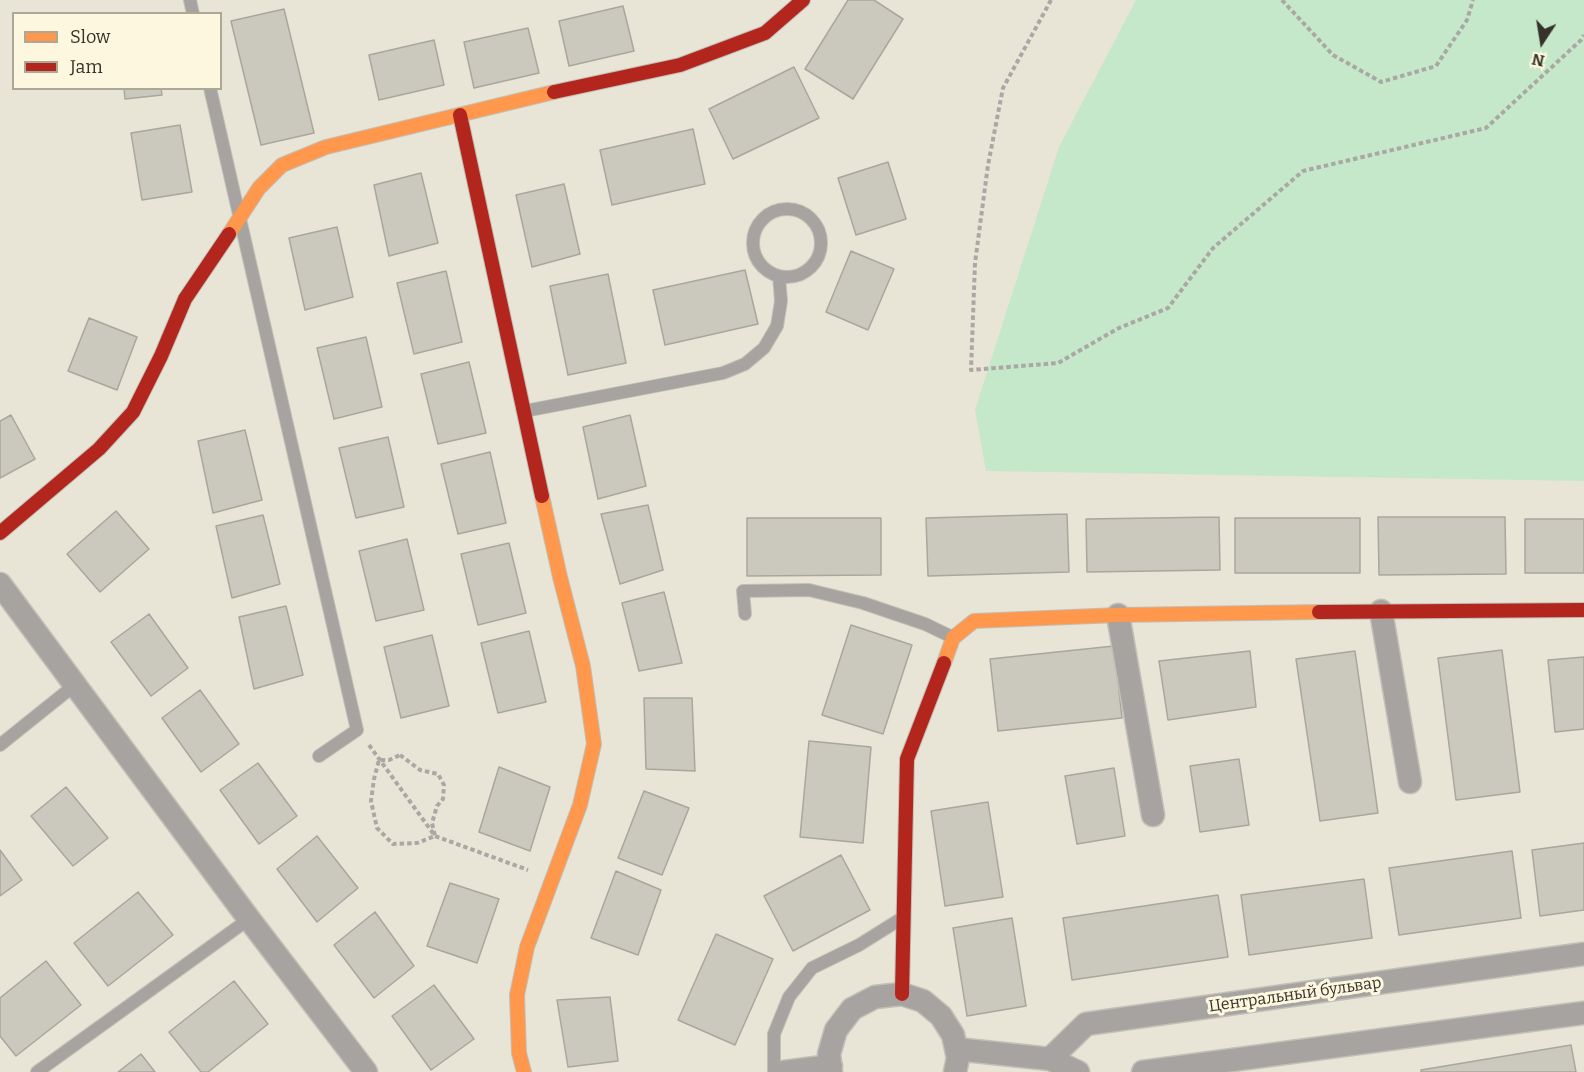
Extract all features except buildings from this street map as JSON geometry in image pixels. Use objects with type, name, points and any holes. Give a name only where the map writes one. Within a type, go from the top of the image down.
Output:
[{"type":"street","points":[[0,533],[99,449],[133,412],[161,356],[185,298],[259,188],[282,165],[327,147],[547,94],[680,65],[765,33],[804,0]]},
{"type":"street","points":[[460,115],[560,577],[583,666],[594,744],[580,805],[527,947],[517,995],[519,1053],[524,1072]]},
{"type":"street","points":[[0,585],[366,1072]]},
{"type":"street","points":[[902,994],[907,759],[953,638],[974,621],[1118,615],[1381,610],[1584,610]]},
{"type":"street","points":[[1381,610],[1410,783]]},
{"type":"street","points":[[1118,615],[1153,815]]},
{"type":"street","name":"Центральный бульвар","points":[[1050,1059],[1086,1024],[1584,954]]},
{"type":"street","points":[[784,1072],[831,1069],[829,1054],[836,1030],[852,1010],[875,997],[902,994],[923,1001],[941,1016],[953,1035],[958,1058],[955,1072]]},
{"type":"street","points":[[1143,1072],[1584,1013]]},
{"type":"street","points":[[956,1049],[1050,1059],[1078,1072]]},
{"type":"lane","points":[[210,90],[357,730],[319,756]]},
{"type":"lane","points":[[782,210],[795,210],[807,215],[816,225],[821,238],[820,251],[814,264],[805,273],[792,277],[779,276],[767,271],[758,261],[753,248],[754,235],[759,223],[769,214],[782,210]]},
{"type":"lane","points":[[523,411],[723,373],[745,364],[764,348],[777,326],[781,301],[779,276]]},
{"type":"lane","points":[[745,614],[743,591],[809,590],[834,595],[925,624],[953,638]]},
{"type":"lane","points":[[0,745],[76,684]]},
{"type":"lane","points":[[774,1072],[774,1034],[789,996],[812,968],[859,945],[903,918]]},
{"type":"lane","points":[[37,1072],[249,919]]},
{"type":"path","points":[[1051,0],[1003,88],[988,165],[975,263],[971,370],[1058,363],[1119,328],[1168,308],[1214,248],[1303,171],[1486,128],[1584,35]]},
{"type":"path","points":[[1282,0],[1333,55],[1381,82],[1436,66],[1467,20],[1473,0]]},
{"type":"path","points":[[357,730],[435,836],[552,879]]},
{"type":"path","points":[[379,760],[389,760],[400,755],[420,770],[438,774],[444,786],[443,799],[437,806],[432,823],[435,836]]},
{"type":"path","points":[[379,760],[371,801],[377,828],[393,844],[417,843],[435,836]]},
{"type":"green space","points":[[1136,0],[1584,0],[1584,481],[986,471],[975,410],[1059,147]]},
{"type":"traffic: slow","points":[[229,234],[259,188],[282,165],[326,147],[554,92]]},
{"type":"traffic: slow","points":[[524,1072],[519,1053],[517,995],[527,947],[580,805],[594,744],[583,666],[542,496]]},
{"type":"traffic: slow","points":[[944,663],[953,638],[974,621],[1118,615],[1319,612]]},
{"type":"traffic: jam","points":[[554,92],[680,65],[765,33],[803,0]]},
{"type":"traffic: jam","points":[[460,115],[542,496]]},
{"type":"traffic: jam","points":[[0,533],[99,449],[133,412],[161,356],[185,299],[229,234]]},
{"type":"traffic: jam","points":[[1319,612],[1584,610]]},
{"type":"traffic: jam","points":[[902,994],[907,759],[944,663]]}]
